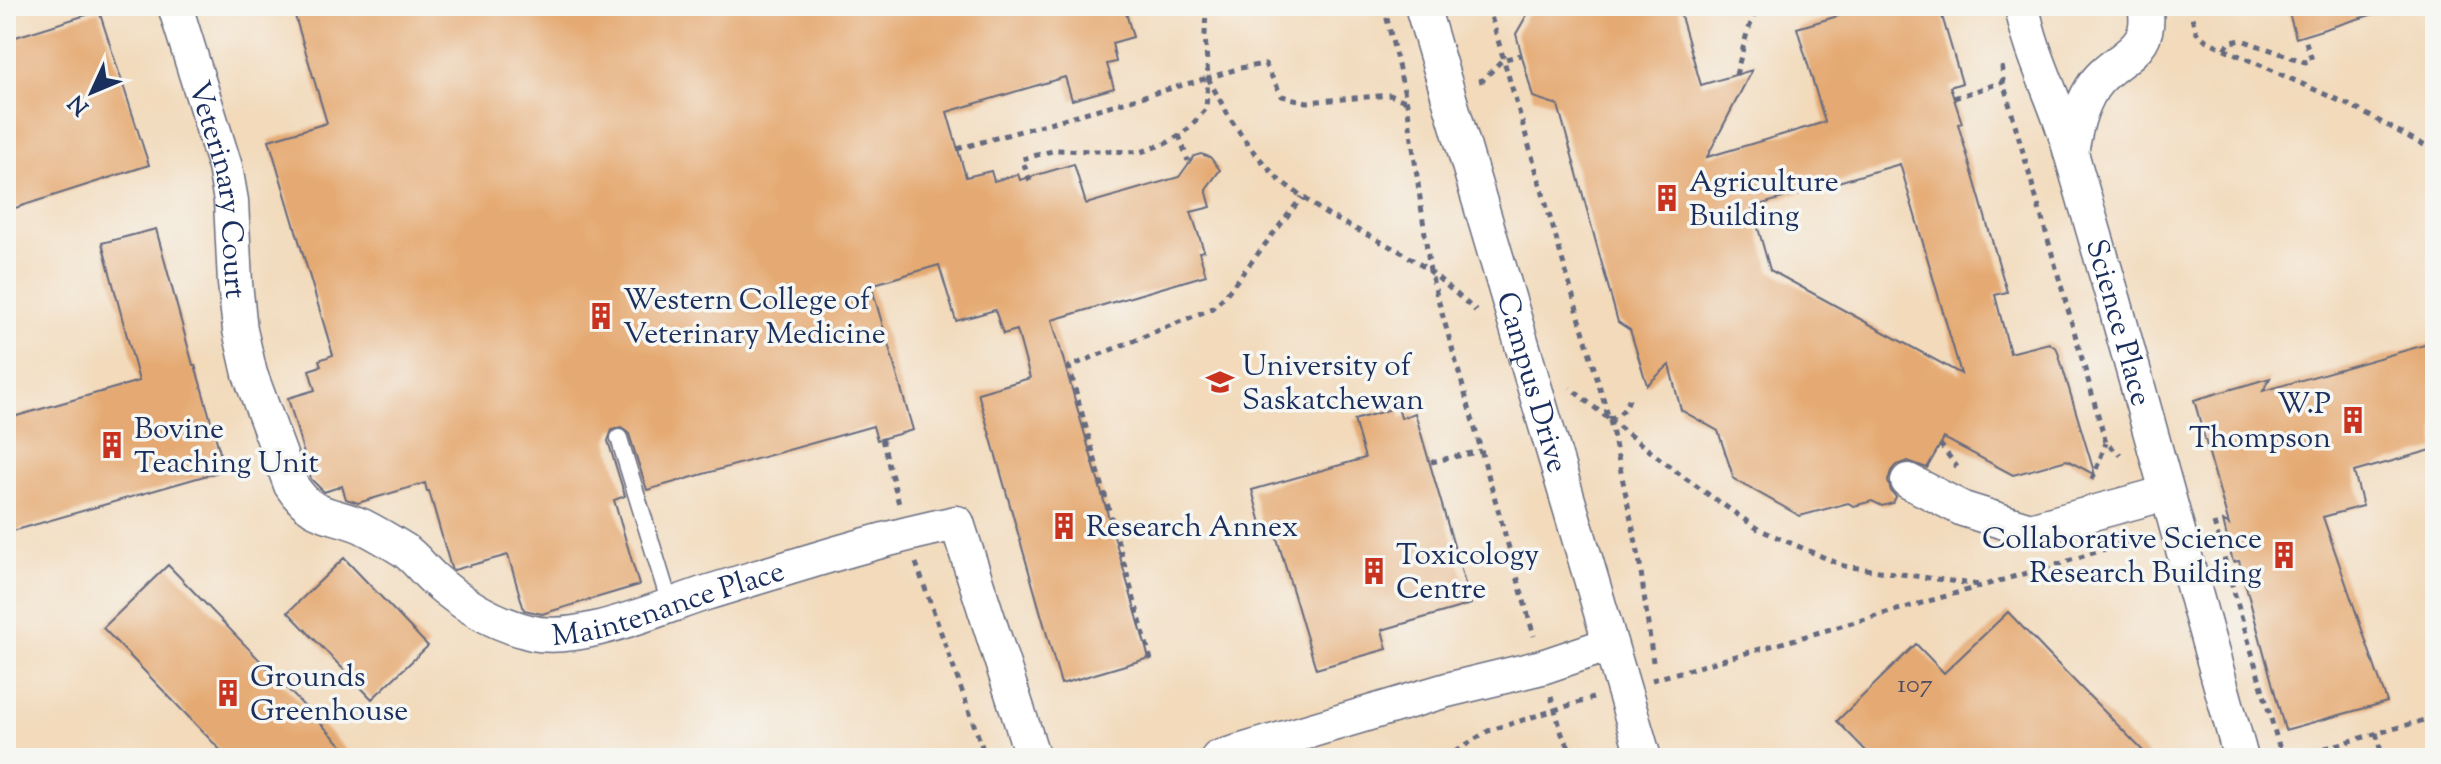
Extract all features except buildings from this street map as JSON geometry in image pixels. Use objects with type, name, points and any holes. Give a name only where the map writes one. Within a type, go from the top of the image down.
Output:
[{"type":"street","name":"Veterinary Court","points":[[175,6],[225,167],[231,201],[240,330],[250,374]]},
{"type":"street","name":"Campus Drive","points":[[1422,6],[1610,644],[1639,684],[1644,758]]},
{"type":"street","name":"Science Place","points":[[2022,6],[2025,23],[2063,124],[2160,506],[2241,758]]},
{"type":"street","name":"Science Place","points":[[2071,153],[2078,115],[2091,90],[2102,74],[2144,40],[2148,21],[2145,6]]},
{"type":"street","points":[[2041,69],[2060,78],[2083,79],[2102,74]]},
{"type":"street","name":"Maintenance Place","points":[[250,374],[291,485],[302,502],[321,513],[361,526],[408,553],[433,579],[465,604],[495,620],[532,633],[571,633],[615,624],[670,604],[908,533],[957,523],[1033,758]]},
{"type":"street","points":[[1908,481],[1963,509],[2030,530],[2160,506]]},
{"type":"street","points":[[1218,758],[1447,690],[1542,667],[1610,644]]},
{"type":"lane","points":[[619,438],[670,604]]},
{"type":"path","points":[[1030,181],[1022,159],[1056,150],[1141,152],[1167,143],[1188,129],[1206,109],[1206,6]]},
{"type":"path","points":[[1384,6],[1407,103],[1430,271],[1555,711],[1562,734],[1575,758]]},
{"type":"path","points":[[1488,6],[1609,419],[1639,557],[1639,684]]},
{"type":"path","points":[[1736,75],[1758,6]]},
{"type":"path","points":[[2189,6],[2196,32],[2207,41],[2351,106],[2435,151]]},
{"type":"path","points":[[2225,49],[2230,42],[2242,40],[2305,62],[2312,60],[2304,36]]},
{"type":"path","points":[[2002,55],[2003,82],[2106,443],[2123,457],[2160,506]]},
{"type":"path","points":[[957,149],[1240,68],[1265,64],[1282,96],[1307,102],[1390,95],[1407,103]]},
{"type":"path","points":[[1208,78],[1229,117],[1252,150],[1278,179],[1326,214],[1403,253],[1430,271],[1609,419],[1682,476],[1758,529],[1844,566],[1981,585]]},
{"type":"path","points":[[1954,98],[2003,82]]},
{"type":"path","points":[[1179,135],[1188,161]]},
{"type":"path","points":[[1151,660],[1069,367],[1211,309],[1224,297],[1302,197]]},
{"type":"path","points":[[1609,419],[1627,407],[1630,396]]},
{"type":"path","points":[[882,439],[916,565],[986,758]]},
{"type":"path","points":[[1431,462],[1481,451]]},
{"type":"path","points":[[1445,758],[1488,731],[1639,684],[2062,563],[2160,506],[2210,510],[2279,746],[2274,758]]},
{"type":"path","points":[[2290,758],[2435,717]]},
{"type":"path","points":[[2376,733],[2382,756]]},
{"type":"place","name":"Agriculture Building","points":[[1667,198]]},
{"type":"place","name":"Western College of Veterinary Medicine","points":[[601,316]]},
{"type":"place","name":"University of Saskatchewan","points":[[1220,382]]},
{"type":"place","name":"W.P Thompson","points":[[2353,420]]},
{"type":"place","name":"Bovine Teaching Unit","points":[[112,445]]},
{"type":"place","name":"Research Annex","points":[[1064,526]]},
{"type":"place","name":"Collaborative Science Research Building","points":[[2284,555]]},
{"type":"place","name":"Toxicology Centre","points":[[1374,571]]},
{"type":"place","name":"Grounds Greenhouse","points":[[228,693]]}]
